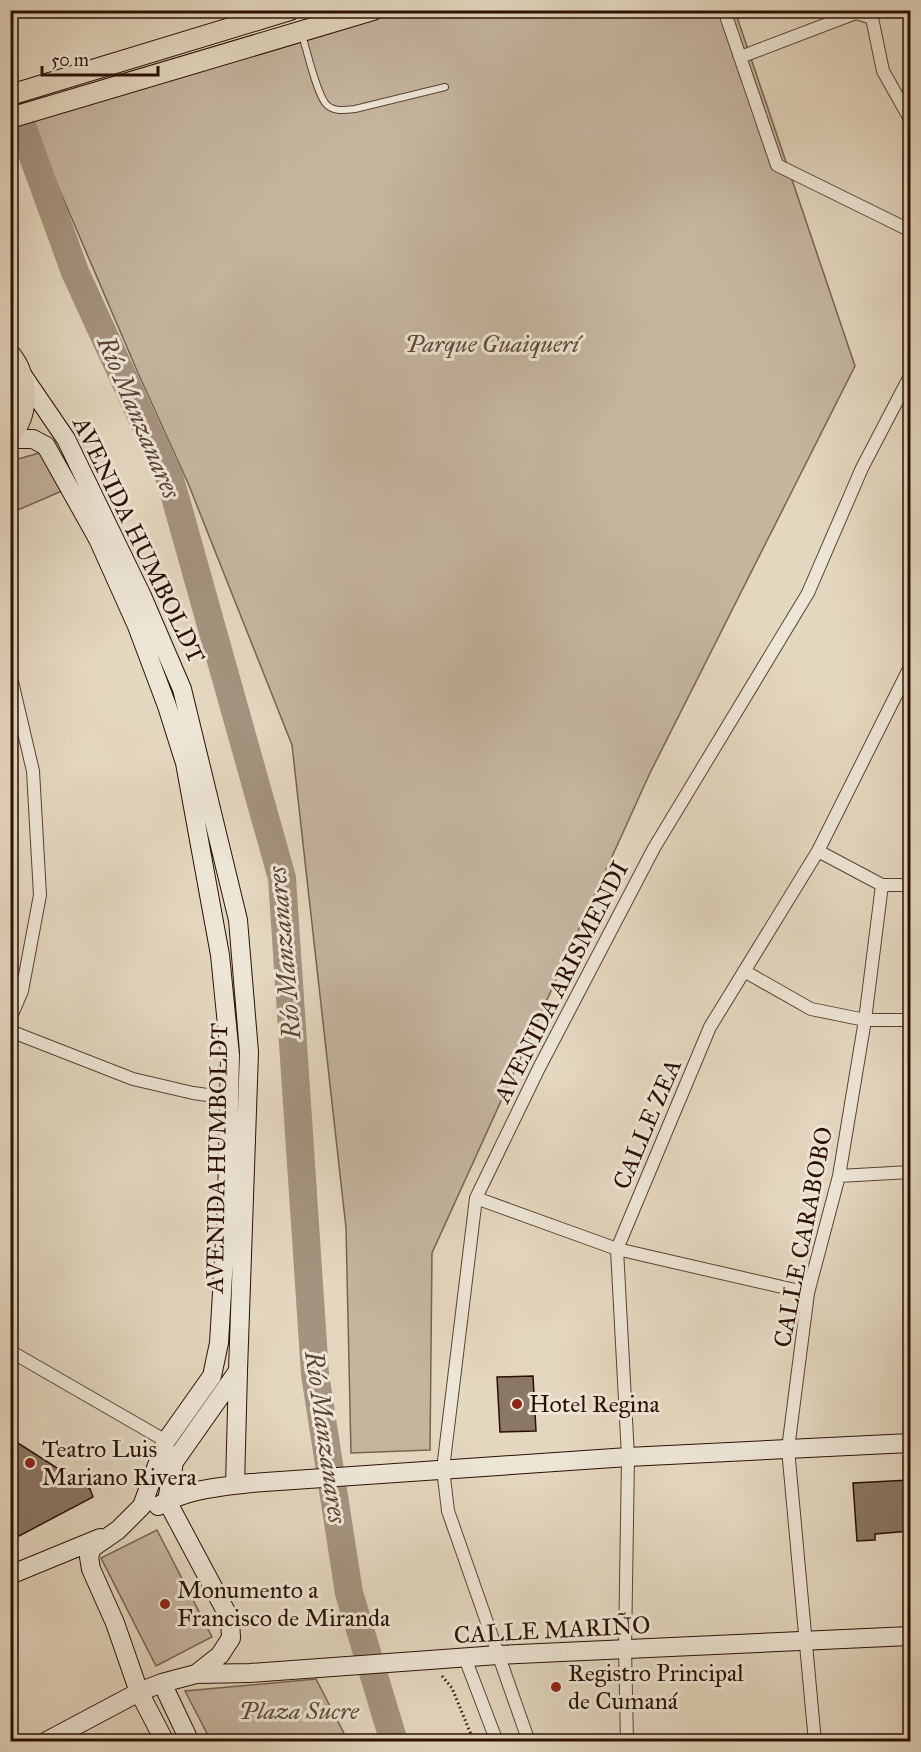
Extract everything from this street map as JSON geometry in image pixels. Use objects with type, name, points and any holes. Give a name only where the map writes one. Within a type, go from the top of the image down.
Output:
[{"type":"main road","points":[[10,118],[62,91],[290,10]]},
{"type":"main road","points":[[10,95],[62,91],[301,31],[373,10]]},
{"type":"main road","name":"AVENIDA HUMBOLDT","points":[[10,354],[66,439],[142,596],[182,688],[238,920],[249,1052],[238,1371],[243,1484]]},
{"type":"main road","points":[[10,437],[17,429],[23,414],[24,395],[21,373]]},
{"type":"main road","name":"AVENIDA HUMBOLDT","points":[[10,437],[33,439],[46,446],[98,539],[137,626],[167,706],[185,763],[220,955],[230,1055],[226,1207],[219,1343],[212,1376],[166,1442],[142,1506],[118,1530],[92,1548],[89,1557],[91,1569],[116,1623],[190,1742]]},
{"type":"main road","points":[[45,1742],[149,1679],[196,1674],[220,1655],[231,1638],[230,1619],[167,1500],[174,1462],[238,1371]]},
{"type":"main road","points":[[10,1575],[118,1530],[167,1500],[199,1489],[628,1457],[910,1443]]},
{"type":"main road","name":"CALLE MARIÑO","points":[[196,1674],[250,1674],[498,1655],[910,1636]]},
{"type":"main road","name":"AVENIDA HUMBOLDT","points":[[149,1679],[165,1742]]},
{"type":"street","points":[[724,10],[777,165],[910,229]]},
{"type":"street","points":[[739,55],[743,56],[855,13],[866,15],[872,18],[883,71],[910,119]]},
{"type":"street","name":"AVENIDA ARISMENDI","points":[[529,1742],[448,1511],[443,1469],[476,1198],[539,1068],[654,848],[808,593],[862,468],[910,376]]},
{"type":"street","name":"CALLE ZEA","points":[[627,1742],[625,1649],[628,1457],[617,1249],[710,1027],[818,851],[910,667]]},
{"type":"street","points":[[10,673],[15,713],[33,771],[40,895],[21,991],[10,1019]]},
{"type":"street","points":[[818,851],[882,885],[910,885]]},
{"type":"street","name":"CALLE CARABOBO","points":[[815,1742],[788,1449],[807,1293],[838,1176],[864,1020],[882,885]]},
{"type":"street","points":[[744,971],[811,1009],[864,1020],[910,1020]]},
{"type":"street","points":[[10,1031],[134,1079],[193,1093],[229,1098]]},
{"type":"street","points":[[838,1176],[910,1172]]},
{"type":"street","points":[[476,1198],[617,1249],[807,1293]]},
{"type":"street","points":[[10,1351],[166,1442]]},
{"type":"street","points":[[465,1658],[497,1742]]},
{"type":"lane","points":[[301,31],[321,95],[328,106],[342,110],[355,109],[445,87]]},
{"type":"path","points":[[441,1674],[452,1688],[474,1742]]},
{"type":"green space","name":"Parque Guaiquerí","points":[[390,11],[735,11],[855,366],[650,773],[432,1253],[430,1450],[351,1453],[346,1228],[292,745],[188,483],[138,373],[30,121]]},
{"type":"green space","points":[[46,451],[64,490],[11,513],[11,461]]},
{"type":"green space","points":[[157,1530],[212,1637],[156,1666],[101,1558]]},
{"type":"green space","name":"Plaza Sucre","points":[[316,1679],[348,1741],[211,1741],[185,1691]]},
{"type":"building","name":"Hotel Regina","points":[[533,1376],[536,1431],[500,1432],[497,1377]]},
{"type":"building","name":"Teatro Luis Mariano Rivera","points":[[10,1438],[90,1489],[93,1497],[19,1536],[10,1519]]},
{"type":"building","points":[[910,1480],[910,1531],[875,1534],[875,1540],[857,1541],[853,1483]]},
{"type":"waterway","name":"Río Manzanares","points":[[10,93],[75,272],[170,479],[282,878],[315,1374],[349,1593],[394,1742]]},
{"type":"place","name":"Hotel Regina","points":[[517,1404]]},
{"type":"place","name":"Teatro Luis Mariano Rivera","points":[[30,1463]]},
{"type":"place","name":"Monumento a Francisco de Miranda","points":[[165,1604]]},
{"type":"place","name":"Registro Principal de Cumaná","points":[[556,1687]]}]
